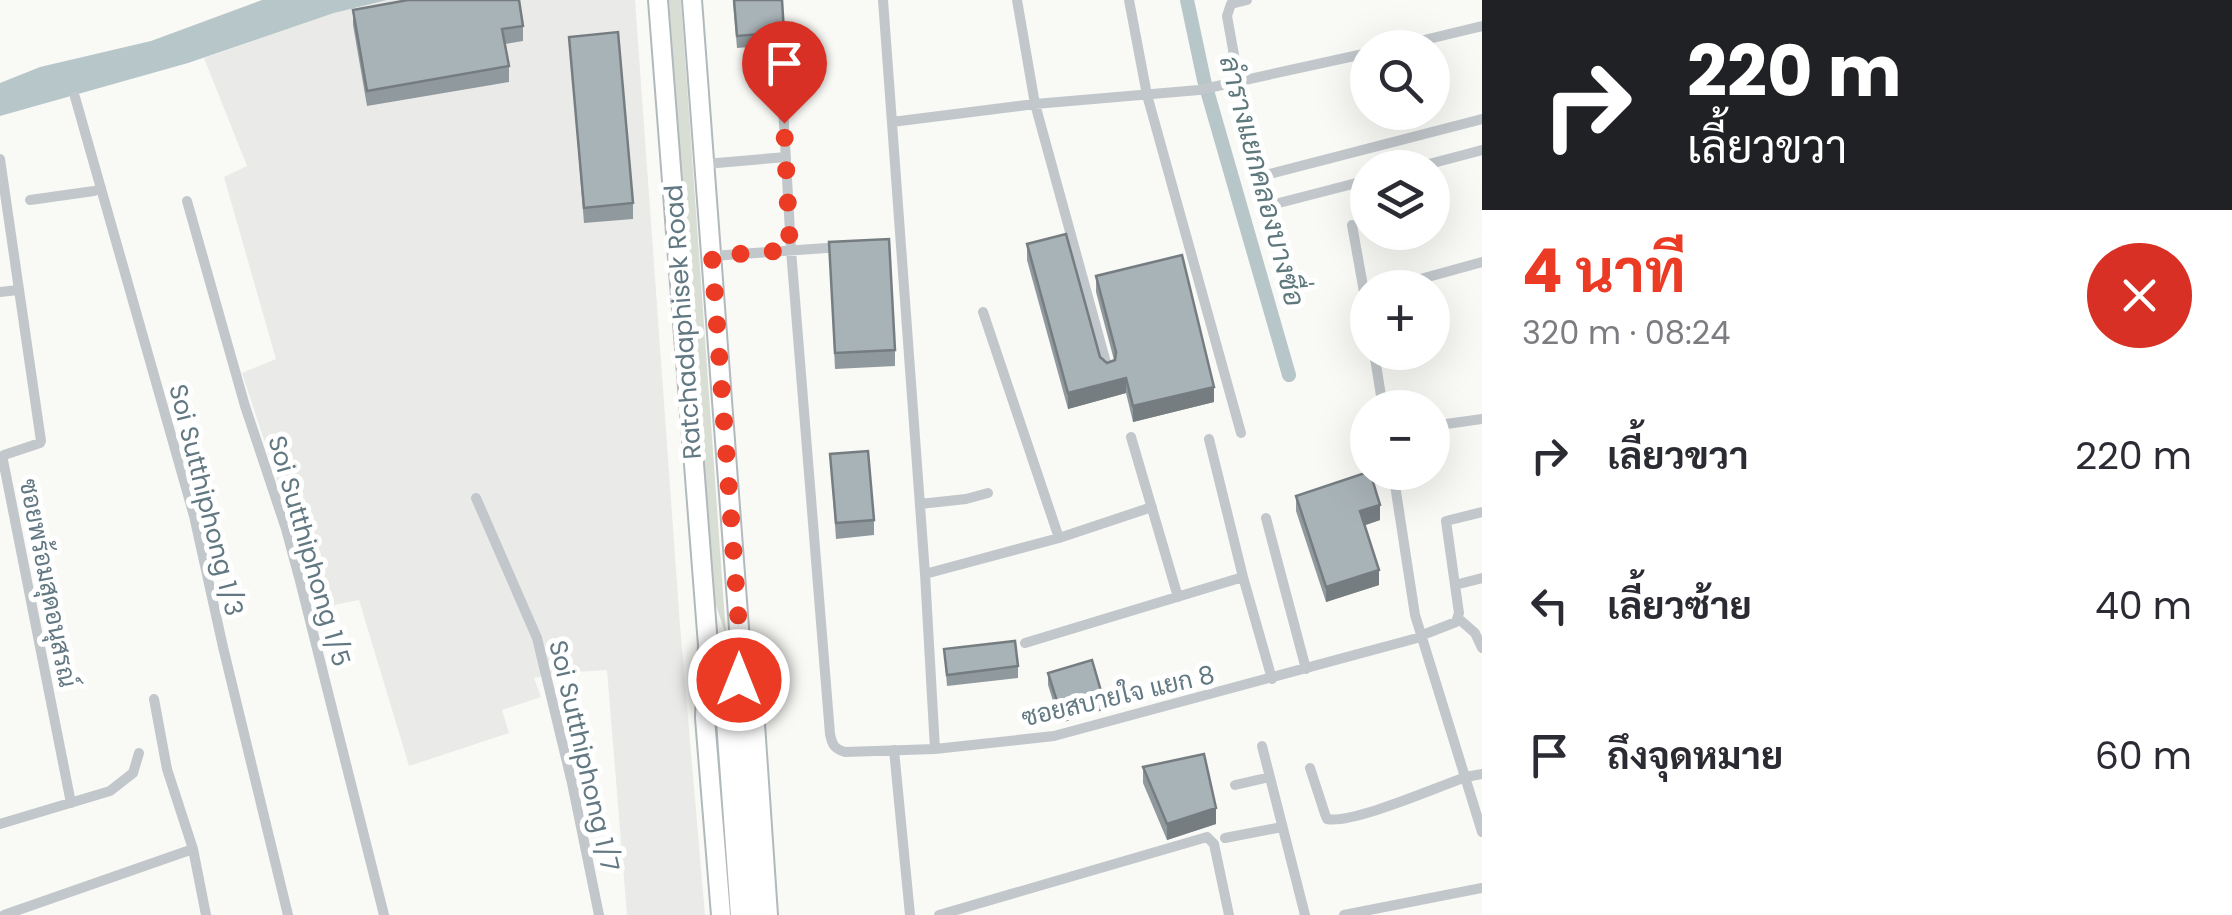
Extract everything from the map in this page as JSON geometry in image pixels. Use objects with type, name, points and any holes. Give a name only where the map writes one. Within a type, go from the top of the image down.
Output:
[{"type":"main road","name":"Ratchadaphisek Road","points":[[658,0],[708,645],[705,718],[721,915]]},
{"type":"main road","name":"Ratchadaphisek Road","points":[[692,0],[740,641],[738,720],[753,915]]},
{"type":"main road","name":"Ratchadaphisek Road","points":[[740,641],[755,724],[768,915]]},
{"type":"main road","name":"Ratchadaphisek Road","points":[[708,645],[726,720],[740,915]]},
{"type":"street","points":[[883,0],[935,749]]},
{"type":"street","points":[[1018,0],[1035,104],[1108,370]]},
{"type":"street","points":[[1129,0],[1147,95],[1241,433]]},
{"type":"street","points":[[1239,83],[1227,16],[1231,4],[1246,0]]},
{"type":"street","points":[[1450,34],[1482,26]]},
{"type":"street","points":[[780,54],[790,250]]},
{"type":"street","points":[[892,122],[1035,104],[1205,90],[1350,57]]},
{"type":"street","name":"Soi Sutthiphong 1/3","points":[[74,97],[194,516],[288,915]]},
{"type":"street","points":[[1258,177],[1482,119]]},
{"type":"street","points":[[1450,158],[1482,150]]},
{"type":"street","points":[[705,164],[786,157]]},
{"type":"street","name":"ซอยพร้อมสุดอนุสรณ์","points":[[0,159],[41,441],[4,454],[3,460],[71,803]]},
{"type":"street","points":[[1278,203],[1350,185]]},
{"type":"street","points":[[30,200],[101,188]]},
{"type":"street","name":"Soi Sutthiphong 1/5","points":[[187,201],[245,406],[310,613],[384,915]]},
{"type":"street","points":[[883,244],[902,242]]},
{"type":"street","points":[[712,256],[846,246]]},
{"type":"street","name":"ซอยสบายใจ แยก 8","points":[[790,250],[830,734],[837,750],[935,749],[1054,736],[1420,637],[1459,619]]},
{"type":"street","points":[[1450,271],[1482,262]]},
{"type":"street","points":[[0,292],[18,290]]},
{"type":"street","points":[[982,312],[1059,538]]},
{"type":"street","points":[[1450,424],[1482,420]]},
{"type":"street","points":[[1131,437],[1178,596]]},
{"type":"street","points":[[1209,439],[1272,679]]},
{"type":"street","points":[[1397,490],[1420,637],[1482,832]]},
{"type":"street","points":[[920,504],[988,493]]},
{"type":"street","name":"Soi Sutthiphong 1/7","points":[[476,498],[538,638],[599,915]]},
{"type":"street","points":[[925,574],[1059,538],[1152,507]]},
{"type":"street","points":[[1482,512],[1446,521],[1459,619],[1469,626],[1482,648]]},
{"type":"street","points":[[1266,518],[1306,669]]},
{"type":"street","points":[[1025,643],[1243,577]]},
{"type":"street","points":[[1454,585],[1482,578]]},
{"type":"street","points":[[154,699],[167,769],[192,849],[206,915]]},
{"type":"street","points":[[1262,746],[1305,915]]},
{"type":"street","points":[[894,750],[910,915]]},
{"type":"street","points":[[0,824],[101,795],[133,773],[139,754]]},
{"type":"street","points":[[1310,768],[1324,814],[1333,820],[1482,774]]},
{"type":"street","points":[[1235,785],[1270,777]]},
{"type":"street","points":[[1225,838],[1282,826]]},
{"type":"street","points":[[938,915],[1207,837],[1214,844],[1230,915]]},
{"type":"street","points":[[4,915],[192,849]]},
{"type":"street","points":[[1344,915],[1482,888]]},
{"type":"shaded area","points":[[262,0],[387,0],[334,13],[188,63],[0,116],[0,83],[40,67],[151,41]]},
{"type":"shaded area","points":[[387,0],[635,0],[705,915],[627,915],[607,670],[534,678],[541,697],[502,710],[509,733],[409,766],[359,600],[319,608],[242,373],[276,359],[224,177],[247,166],[204,58],[340,11]]},
{"type":"shaded area","points":[[669,0],[681,0],[726,635],[709,585]]},
{"type":"building","points":[[408,0],[519,0],[523,26],[502,29],[509,66],[367,91],[353,10]]},
{"type":"building","points":[[734,0],[782,0],[784,32],[737,36]]},
{"type":"building","points":[[618,32],[633,203],[584,208],[569,37]]},
{"type":"building","points":[[1066,234],[1100,357],[1107,363],[1115,360],[1116,352],[1096,276],[1182,255],[1214,387],[1133,406],[1126,378],[1068,393],[1027,244]]},
{"type":"building","points":[[889,239],[895,350],[835,353],[829,242]]},
{"type":"building","points":[[868,451],[874,520],[836,523],[830,454]]},
{"type":"building","points":[[1350,478],[1350,490],[1375,490],[1380,505],[1360,511],[1379,570],[1326,587],[1296,496]]},
{"type":"building","points":[[1015,641],[1018,666],[947,675],[944,649]]},
{"type":"building","points":[[1092,660],[1103,698],[1060,711],[1048,673]]},
{"type":"building","points":[[1204,754],[1216,808],[1167,824],[1143,767]]},
{"type":"waterway","name":"ลำรางแยกคลองบางซื่อ","points":[[1187,0],[1204,80],[1289,375]]},
{"type":"route","points":[[739,680],[740,641],[712,256],[790,250],[784,123]]}]
